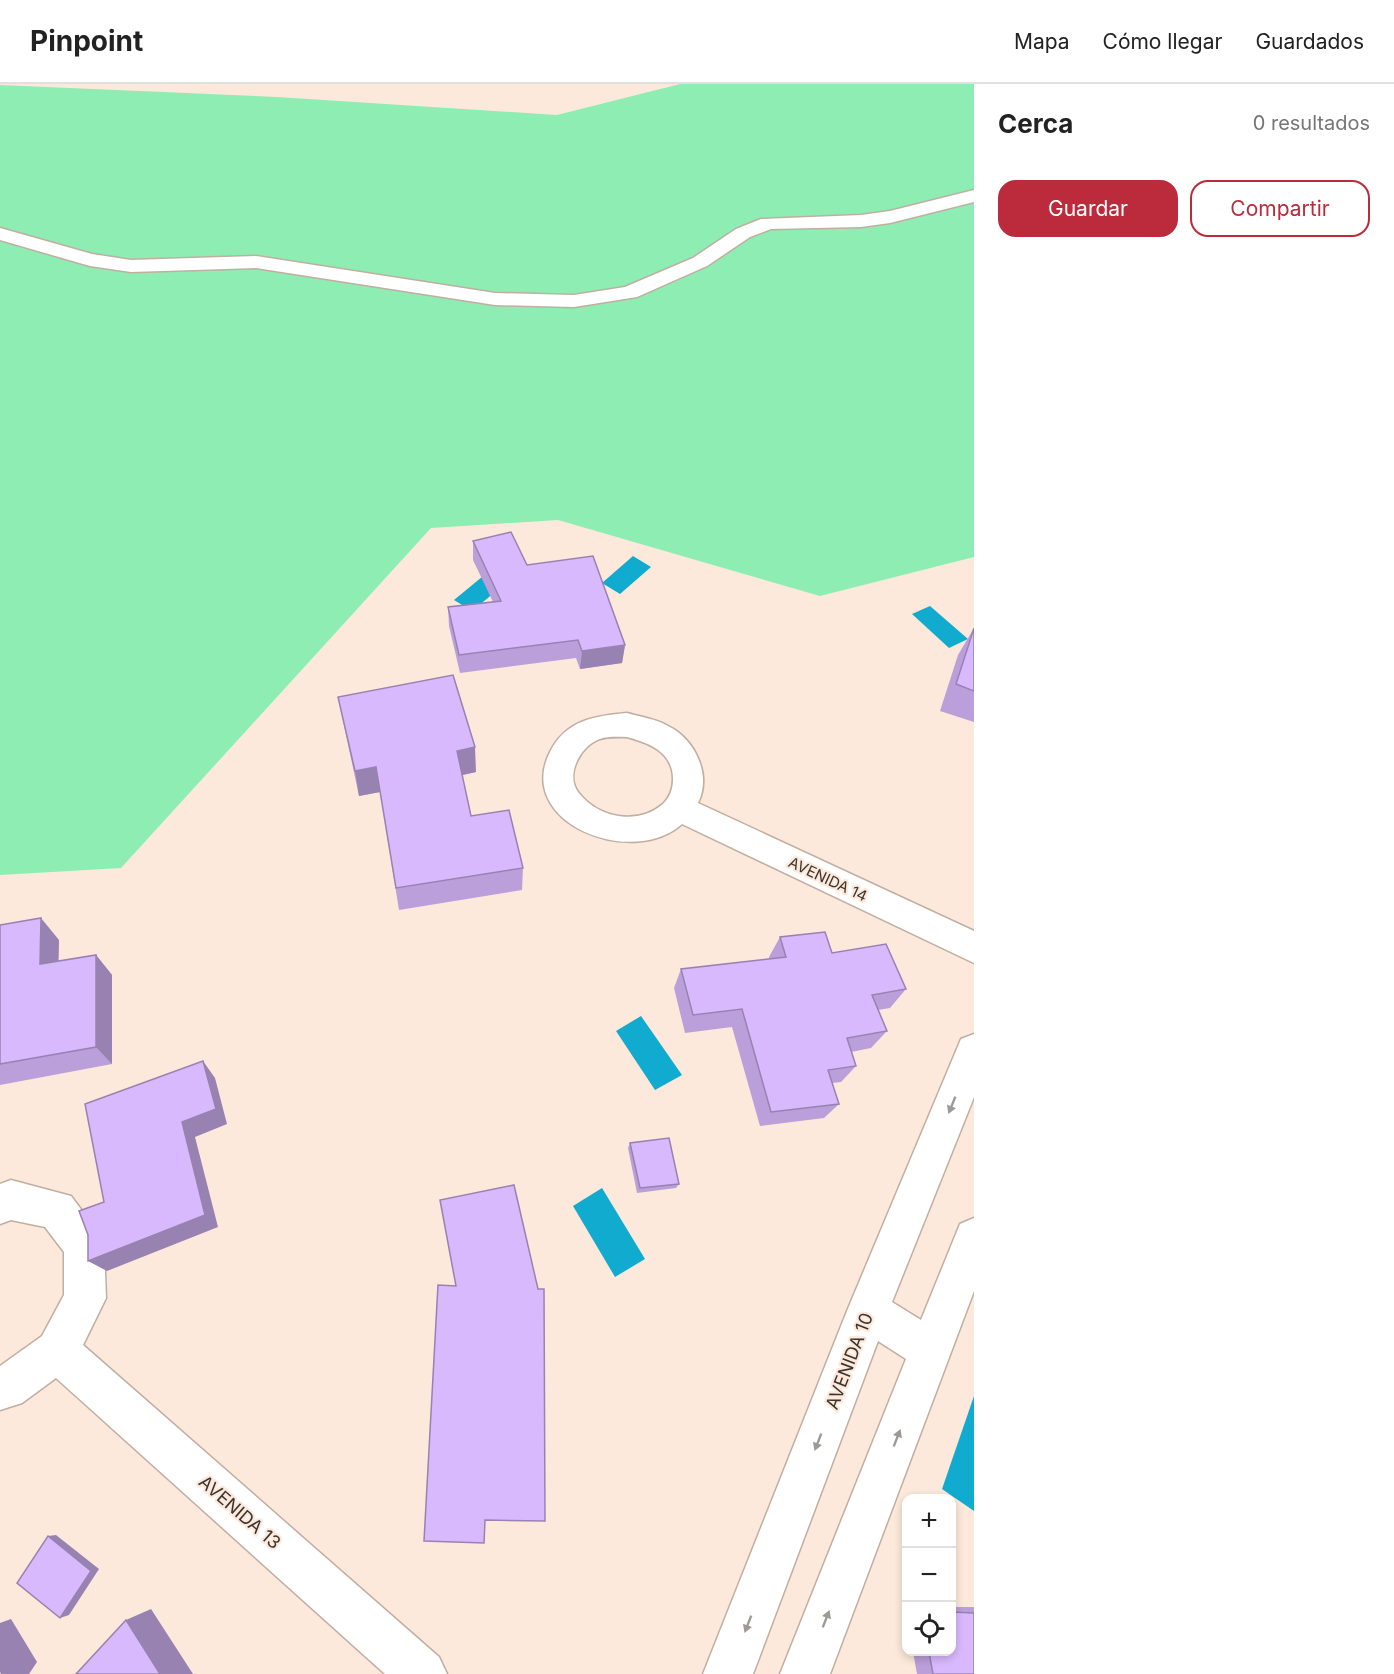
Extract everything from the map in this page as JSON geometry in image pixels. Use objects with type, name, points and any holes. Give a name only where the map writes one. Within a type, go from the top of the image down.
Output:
[{"type":"street","points":[[0,234],[90,261],[121,264],[256,262],[495,299],[574,301],[630,292],[700,262],[743,233],[768,224],[890,217],[974,196]]},
{"type":"street","name":"AVENIDA 14","points":[[681,809],[974,948]]},
{"type":"street","name":"AVENIDA 10","points":[[728,1674],[868,1311],[974,1051]]},
{"type":"street","points":[[0,1204],[12,1200],[57,1210],[84,1246],[85,1298],[57,1351],[7,1388],[0,1388]]},
{"type":"street","points":[[805,1674],[974,1238]]},
{"type":"street","points":[[868,1311],[931,1350]]},
{"type":"street","name":"AVENIDA 13","points":[[57,1351],[422,1674]]},
{"type":"green space","points":[[680,84],[974,84],[974,557],[820,596],[558,520],[431,528],[121,868],[0,875],[0,85],[277,97],[557,115]]},
{"type":"water","points":[[633,556],[651,567],[620,594],[602,583]]},
{"type":"water","points":[[488,572],[506,583],[472,611],[454,600]]},
{"type":"water","points":[[930,606],[968,639],[949,648],[912,614]]},
{"type":"water","points":[[641,1016],[682,1075],[655,1090],[616,1031]]},
{"type":"water","points":[[602,1188],[645,1259],[615,1277],[573,1206]]},
{"type":"water","points":[[974,1396],[974,1511],[956,1499],[956,1494],[949,1494],[942,1489]]},
{"type":"building","points":[[511,532],[527,565],[593,556],[625,645],[582,651],[578,640],[459,655],[448,607],[501,601],[473,541]]},
{"type":"building","points":[[974,628],[974,691],[956,684]]},
{"type":"building","points":[[453,675],[475,747],[457,751],[471,816],[509,810],[523,868],[396,888],[376,767],[355,771],[338,697]]},
{"type":"building","points":[[41,918],[40,964],[96,955],[96,1047],[0,1064],[0,925]]},
{"type":"building","points":[[825,932],[832,953],[886,944],[906,989],[872,995],[887,1031],[847,1038],[856,1066],[828,1070],[839,1104],[771,1112],[742,1009],[693,1015],[681,969],[786,957],[780,937]]},
{"type":"building","points":[[203,1061],[216,1109],[182,1122],[205,1215],[88,1261],[88,1235],[79,1211],[104,1202],[85,1104]]},
{"type":"building","points":[[669,1138],[679,1184],[640,1188],[630,1143]]},
{"type":"building","points":[[514,1185],[538,1289],[544,1289],[545,1521],[485,1520],[484,1543],[424,1541],[438,1285],[456,1286],[440,1200]]},
{"type":"building","points":[[48,1536],[91,1571],[60,1618],[17,1583]]},
{"type":"building","points":[[956,1612],[974,1613],[974,1674],[933,1674],[930,1656],[956,1656]]},
{"type":"building","points":[[126,1620],[160,1674],[76,1674]]}]
